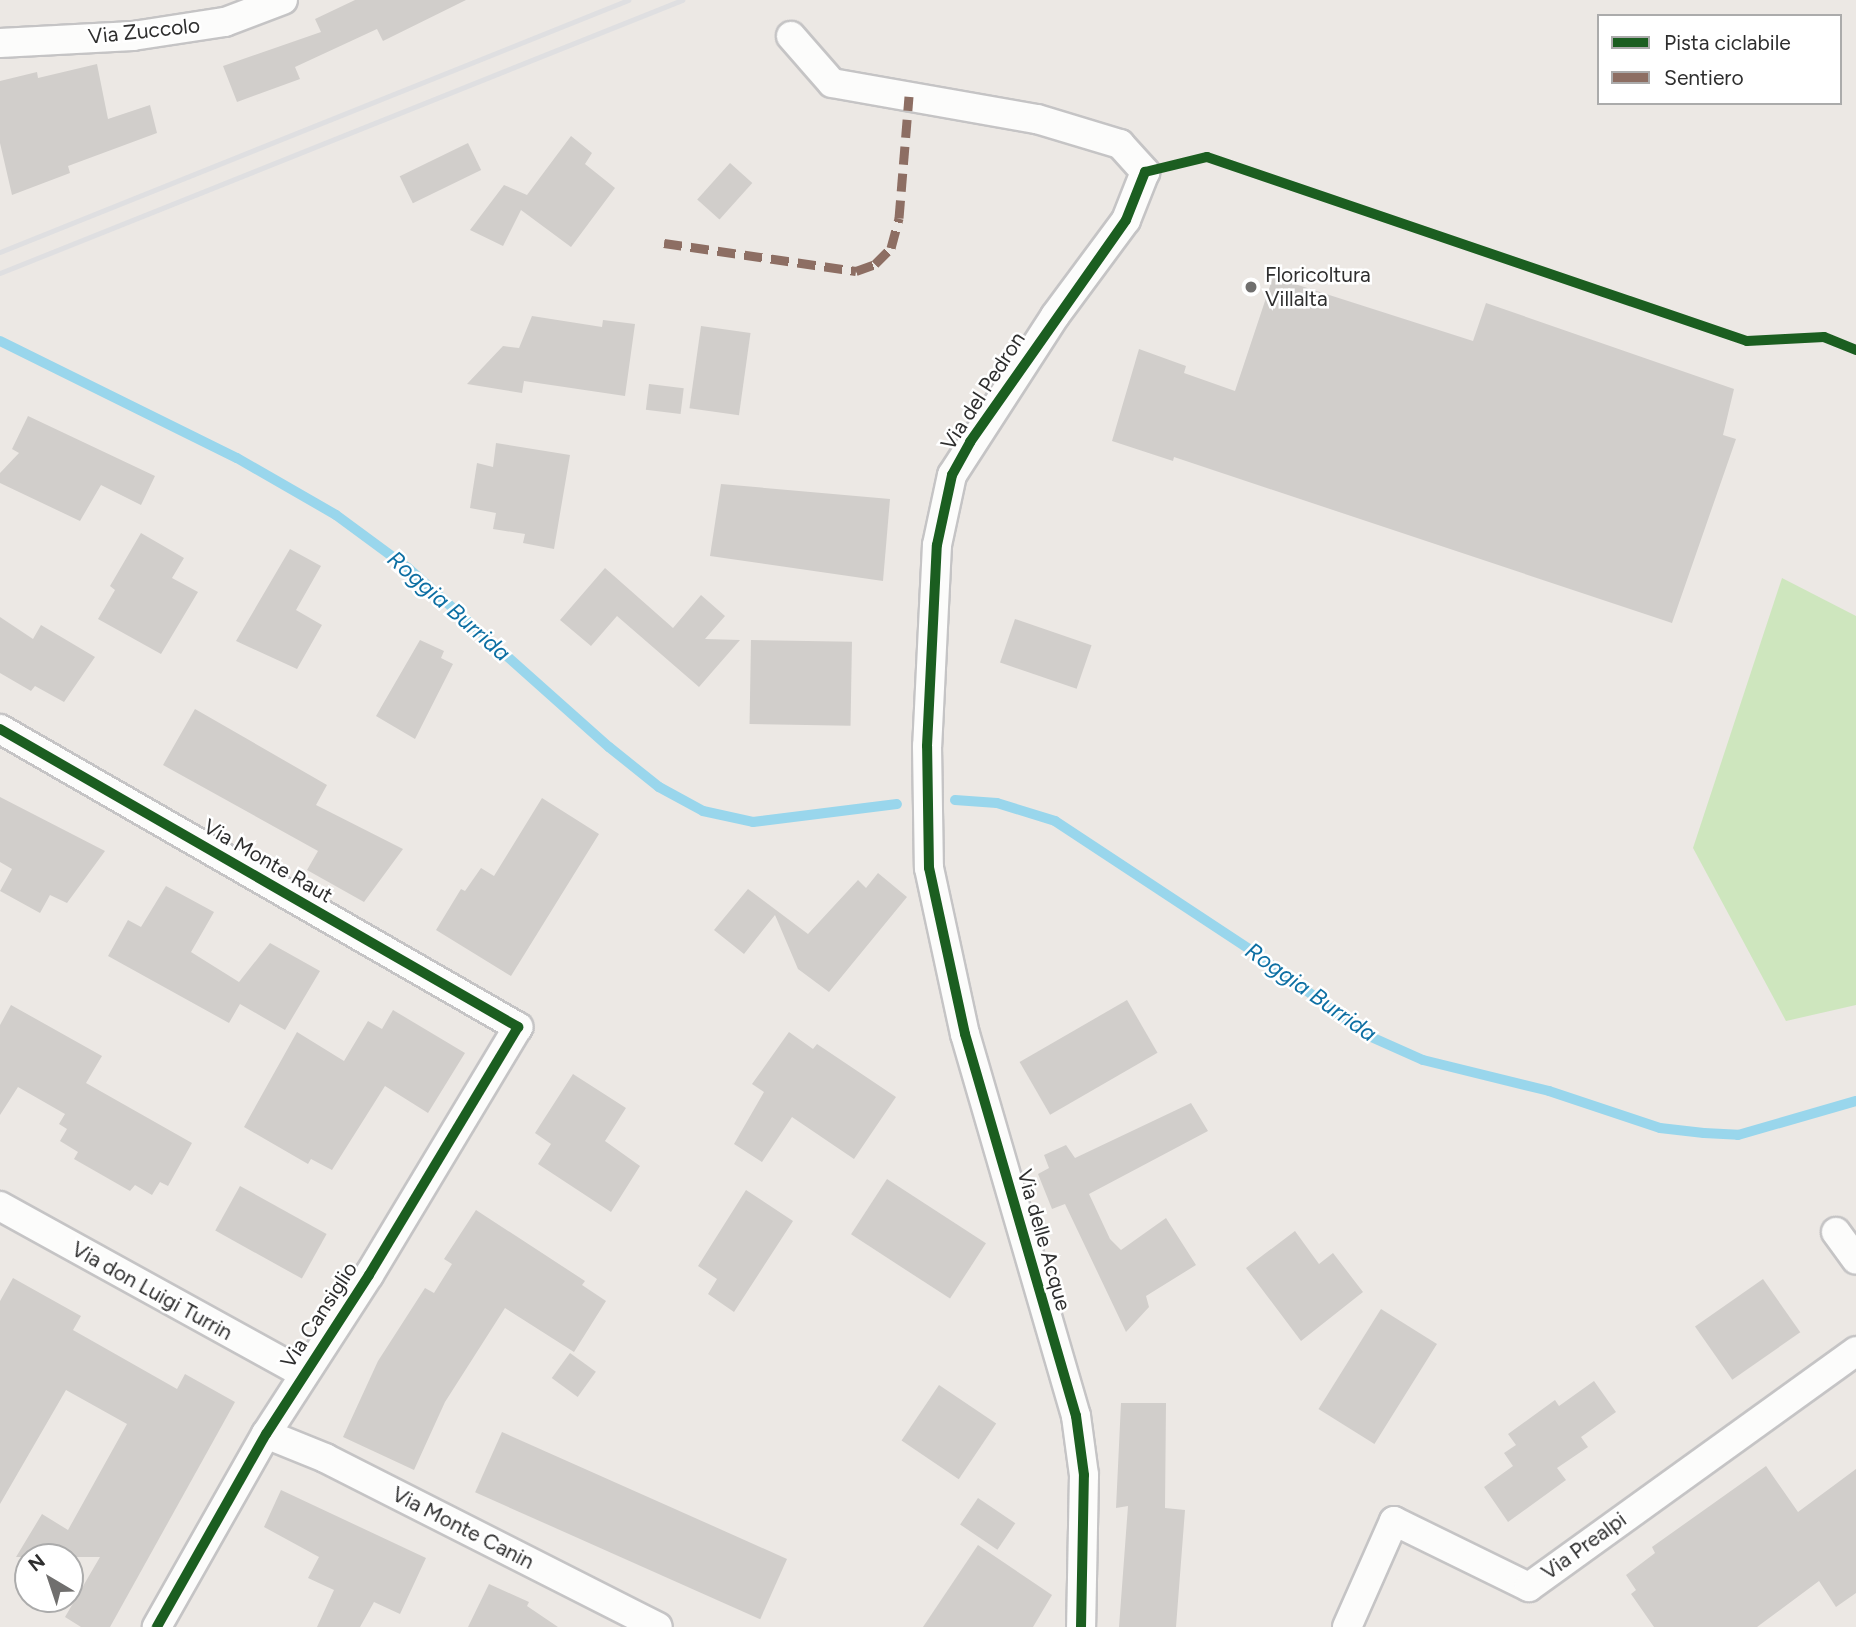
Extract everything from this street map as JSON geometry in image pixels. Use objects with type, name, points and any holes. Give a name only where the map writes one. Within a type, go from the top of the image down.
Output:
[{"type":"street","name":"Via Zuccolo","points":[[0,43],[146,34],[225,22],[284,0]]},
{"type":"street","name":"Via del Pedron","points":[[791,36],[832,83],[1037,119],[1120,144],[1145,172],[1126,220],[1055,316],[952,475],[937,545],[927,746],[929,868]]},
{"type":"street","name":"Via Monte Raut","points":[[0,729],[518,1027]]},
{"type":"street","name":"Via delle Acque","points":[[929,868],[965,1034],[1076,1416],[1084,1475],[1081,1627]]},
{"type":"street","name":"Via Cansiglio","points":[[157,1627],[266,1434],[518,1027]]},
{"type":"street","name":"Via don Luigi Turrin","points":[[0,1206],[304,1374]]},
{"type":"street","points":[[1836,1232],[1856,1260]]},
{"type":"street","name":"Via Prealpi","points":[[1347,1627],[1394,1521],[1529,1587],[1856,1351]]},
{"type":"street","name":"Via Monte Canin","points":[[266,1434],[325,1458],[658,1627]]},
{"type":"green space","points":[[1782,578],[1856,616],[1856,1005],[1786,1021],[1693,848]]},
{"type":"building","points":[[355,0],[466,0],[383,41],[377,29],[295,67],[300,79],[237,102],[223,66],[321,32],[315,19]]},
{"type":"building","points":[[97,64],[108,119],[150,105],[157,133],[68,166],[70,173],[12,195],[0,143],[0,81],[37,72],[38,78]]},
{"type":"building","points":[[571,136],[592,153],[585,164],[615,188],[571,247],[521,210],[503,246],[470,230],[504,185],[527,195]]},
{"type":"building","points":[[468,143],[481,170],[413,203],[400,176]]},
{"type":"building","points":[[730,163],[752,183],[720,219],[697,199]]},
{"type":"building","points":[[1273,277],[1473,341],[1486,303],[1734,389],[1723,435],[1736,439],[1672,623],[1174,457],[1173,461],[1112,441],[1139,349],[1186,366],[1184,373],[1235,391]]},
{"type":"building","points":[[532,316],[602,327],[603,320],[635,324],[625,396],[524,381],[522,393],[467,384],[503,346],[519,348]]},
{"type":"building","points":[[701,326],[751,333],[739,415],[689,408]]},
{"type":"building","points":[[649,384],[684,388],[681,414],[646,410]]},
{"type":"building","points":[[28,416],[155,476],[141,505],[101,485],[80,521],[0,483],[0,473],[19,453],[12,449]]},
{"type":"building","points":[[496,443],[570,455],[554,549],[523,543],[525,534],[493,529],[496,513],[470,508],[477,463],[493,467]]},
{"type":"building","points":[[721,484],[890,499],[883,581],[710,556]]},
{"type":"building","points":[[141,533],[184,558],[172,578],[198,592],[161,654],[98,619],[115,590],[110,586]]},
{"type":"building","points":[[290,549],[321,566],[296,610],[322,625],[297,669],[236,641]]},
{"type":"building","points":[[605,568],[673,628],[701,595],[725,616],[705,639],[740,640],[699,687],[617,616],[591,646],[560,620]]},
{"type":"building","points":[[0,617],[33,639],[41,625],[95,657],[64,702],[35,686],[31,691],[0,673]]},
{"type":"building","points":[[1015,619],[1092,645],[1077,689],[1000,662]]},
{"type":"building","points":[[420,640],[444,651],[441,658],[453,664],[415,739],[376,716]]},
{"type":"building","points":[[751,640],[852,642],[851,726],[750,724]]},
{"type":"building","points":[[195,709],[327,785],[316,805],[403,849],[364,902],[307,870],[318,851],[163,765]]},
{"type":"building","points":[[0,797],[105,851],[67,903],[50,895],[40,913],[0,891],[12,869],[0,862]]},
{"type":"building","points":[[542,798],[599,834],[511,976],[436,930],[461,889],[465,891],[481,868],[494,876]]},
{"type":"building","points":[[878,873],[907,897],[829,992],[798,969],[775,915],[744,954],[714,930],[748,889],[808,934],[858,880],[866,888]]},
{"type":"building","points":[[166,886],[214,912],[191,952],[239,982],[270,943],[320,971],[285,1030],[240,1004],[229,1023],[108,956],[128,920],[141,927]]},
{"type":"building","points":[[1127,1000],[1158,1053],[1050,1115],[1020,1062]]},
{"type":"building","points":[[11,1005],[102,1056],[86,1083],[192,1143],[168,1186],[160,1182],[152,1195],[135,1185],[130,1191],[74,1159],[78,1152],[60,1141],[67,1129],[59,1124],[65,1114],[18,1087],[0,1115],[0,1025]]},
{"type":"building","points":[[393,1010],[465,1053],[428,1113],[385,1086],[332,1170],[311,1159],[308,1164],[244,1127],[297,1032],[344,1061],[368,1021],[382,1029]]},
{"type":"building","points":[[789,1032],[813,1049],[817,1044],[896,1097],[854,1159],[792,1117],[762,1162],[734,1144],[764,1092],[752,1084]]},
{"type":"building","points":[[573,1074],[626,1108],[605,1141],[640,1166],[611,1212],[538,1164],[551,1144],[535,1133]]},
{"type":"building","points":[[1191,1103],[1208,1131],[1089,1194],[1110,1239],[1121,1250],[1166,1218],[1196,1265],[1146,1296],[1149,1307],[1126,1332],[1065,1204],[1052,1209],[1038,1174],[1049,1168],[1044,1155],[1066,1145],[1075,1158]]},
{"type":"building","points":[[887,1179],[986,1243],[950,1299],[851,1234]]},
{"type":"building","points":[[240,1186],[327,1234],[302,1279],[215,1231]]},
{"type":"building","points":[[746,1190],[793,1221],[734,1312],[708,1294],[717,1279],[698,1266]]},
{"type":"building","points":[[476,1210],[585,1281],[582,1285],[606,1301],[574,1352],[505,1308],[445,1402],[414,1470],[343,1437],[378,1361],[425,1288],[434,1293],[452,1264],[444,1259]]},
{"type":"building","points":[[1295,1231],[1319,1264],[1333,1253],[1363,1292],[1301,1341],[1246,1268]]},
{"type":"building","points":[[13,1278],[81,1316],[73,1330],[177,1389],[185,1374],[235,1402],[110,1627],[81,1627],[65,1617],[67,1613],[84,1613],[84,1584],[100,1557],[84,1557],[84,1543],[24,1543],[42,1514],[68,1530],[127,1424],[66,1390],[0,1504],[0,1301]]},
{"type":"building","points":[[1763,1279],[1800,1332],[1732,1380],[1695,1327]]},
{"type":"building","points":[[1381,1309],[1437,1344],[1374,1444],[1318,1409]]},
{"type":"building","points":[[570,1353],[596,1372],[578,1397],[552,1378]]},
{"type":"building","points":[[1594,1381],[1616,1412],[1581,1437],[1588,1447],[1557,1468],[1566,1480],[1508,1522],[1484,1487],[1513,1466],[1504,1453],[1516,1445],[1508,1434],[1555,1400],[1559,1406]]},
{"type":"building","points":[[939,1385],[996,1424],[959,1479],[902,1441]]},
{"type":"building","points":[[1121,1403],[1166,1403],[1165,1508],[1185,1510],[1176,1627],[1119,1627],[1128,1506],[1116,1508]]},
{"type":"building","points":[[502,1432],[787,1559],[760,1619],[475,1492]]},
{"type":"building","points":[[1766,1466],[1798,1512],[1856,1469],[1856,1593],[1836,1607],[1819,1581],[1757,1627],[1654,1627],[1631,1594],[1636,1590],[1626,1575],[1655,1553],[1652,1547]]},
{"type":"building","points":[[281,1490],[426,1558],[400,1614],[374,1602],[360,1627],[317,1627],[334,1590],[308,1578],[319,1557],[264,1527]]},
{"type":"building","points":[[978,1498],[1015,1523],[997,1550],[960,1525]]},
{"type":"building","points":[[978,1545],[1052,1595],[1033,1627],[923,1627]]},
{"type":"building","points":[[489,1584],[529,1602],[527,1606],[558,1627],[468,1627]]},
{"type":"waterway","name":"Roggia Burrida","points":[[0,341],[237,458],[336,515],[408,568],[609,747],[659,787],[703,811],[753,822],[897,804]]},
{"type":"waterway","name":"Roggia Burrida","points":[[955,800],[997,803],[1055,821],[1252,951],[1369,1036],[1423,1060],[1549,1091],[1660,1128],[1704,1133],[1738,1135],[1856,1101]]},
{"type":"railway","points":[[0,252],[628,0]]},
{"type":"railway","points":[[0,273],[682,0]]},
{"type":"marked path","points":[[664,243],[856,271],[875,264],[891,248],[899,218],[909,96]]},
{"type":"cycle path","points":[[1081,1627],[1084,1475],[1076,1416],[965,1034],[929,868],[927,746],[937,545],[952,475],[970,442],[1126,220],[1145,172],[1207,157],[1747,341],[1824,337],[1856,350]]},
{"type":"cycle path","points":[[0,729],[518,1027],[369,1275],[266,1434],[157,1627]]},
{"type":"place","name":"Floricoltura Villalta","points":[[1251,287]]}]
